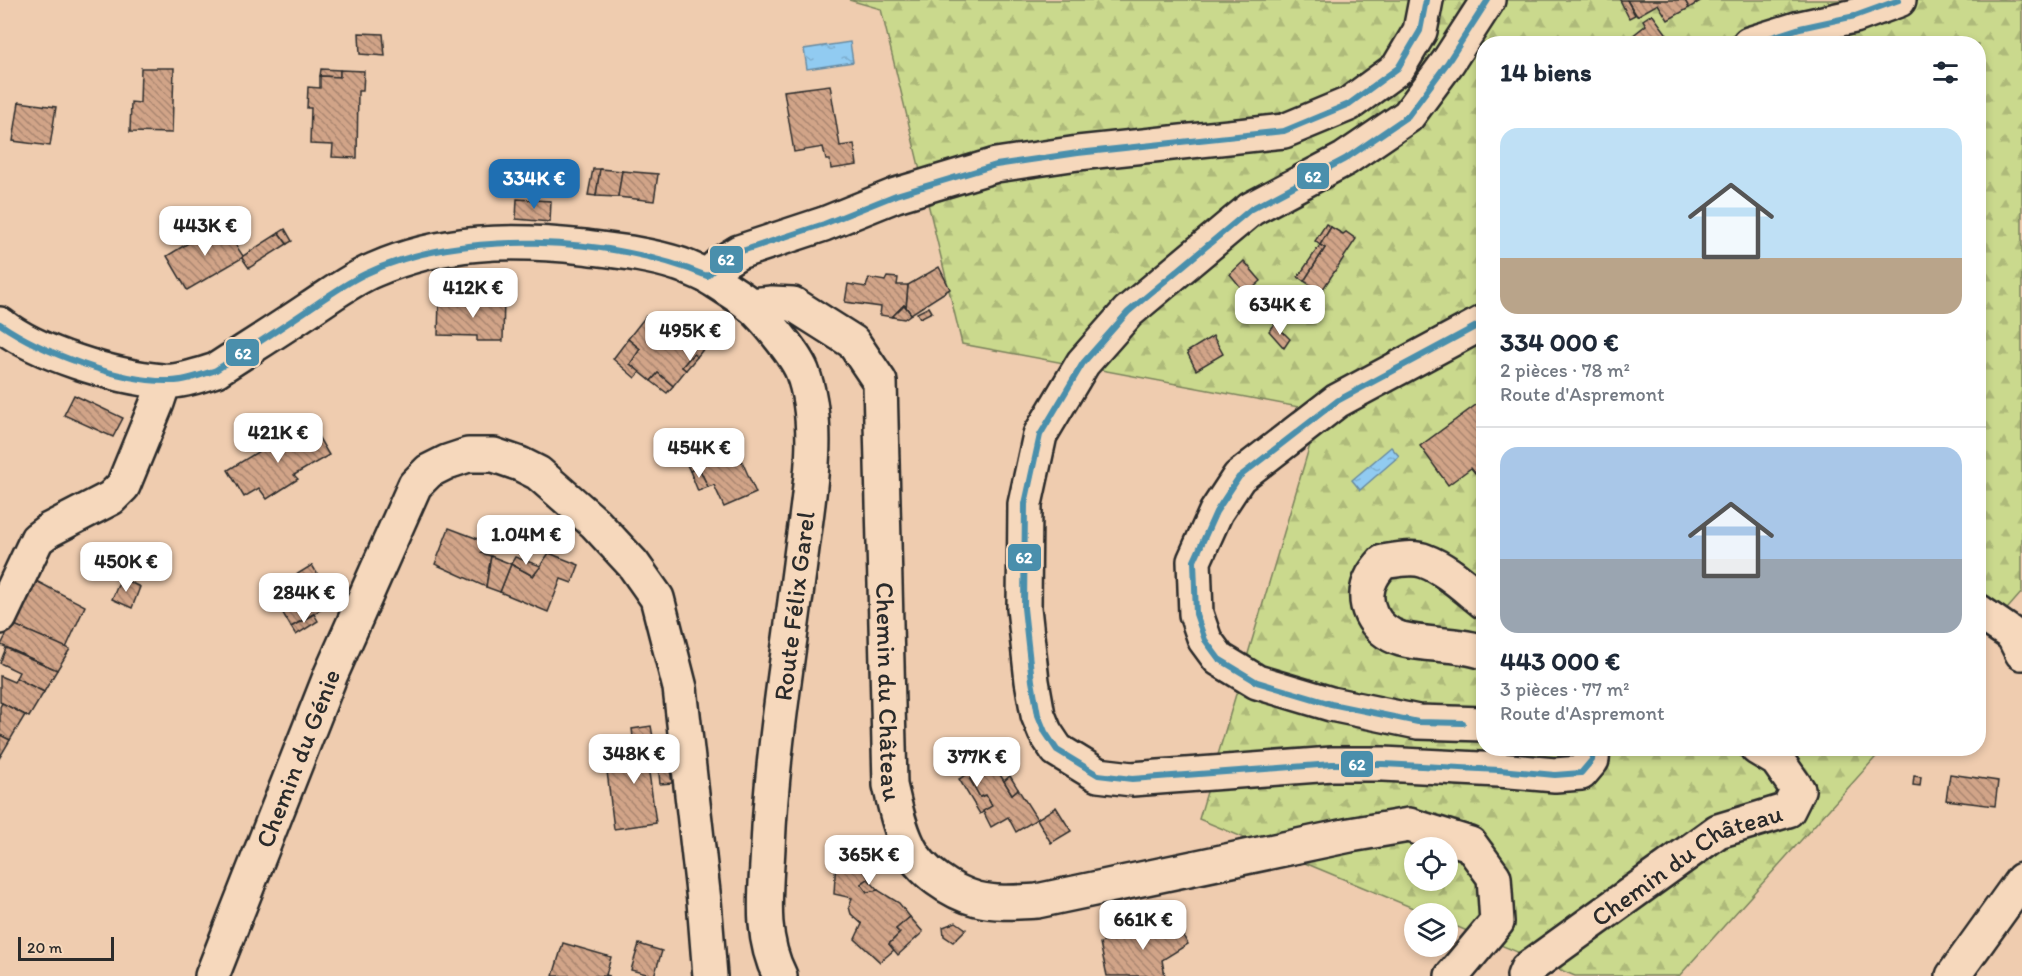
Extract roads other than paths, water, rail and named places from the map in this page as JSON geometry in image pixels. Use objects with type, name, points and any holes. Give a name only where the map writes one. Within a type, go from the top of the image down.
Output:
[{"type":"street","points":[[707,276],[721,263],[739,252],[824,224],[896,195],[996,165],[1078,153],[1284,131],[1349,104],[1398,68],[1420,31],[1426,0]]},
{"type":"street","points":[[1488,0],[1448,63],[1408,116],[1345,159],[1251,209],[1128,312],[1083,363],[1040,435],[1025,504],[1024,608],[1032,681],[1038,715],[1045,732],[1058,750],[1098,775],[1132,779],[1332,764],[1383,764],[1555,775],[1581,773],[1592,760],[1592,756]]},
{"type":"street","points":[[1774,36],[1855,16],[1899,0]]},
{"type":"street","name":"Route Félix Garel","points":[[164,382],[216,370],[371,270],[404,258],[471,244],[510,241],[643,256],[677,264],[707,276],[750,305],[787,347],[802,370],[811,413],[812,433],[811,478],[779,721],[769,837],[766,938],[772,960],[780,976]]},
{"type":"street","name":"Chemin du Château","points":[[750,305],[794,304],[854,342],[880,382],[890,785],[897,816],[909,849],[922,867],[948,886],[976,898],[1006,903],[1037,901],[1350,835],[1410,825],[1470,844],[1494,878],[1497,922],[1452,976]]},
{"type":"street","points":[[0,324],[43,349],[77,362],[164,382],[123,486],[111,498],[49,530],[37,539],[0,617]]},
{"type":"street","points":[[1476,326],[1337,402],[1239,477],[1216,512],[1194,561],[1197,614],[1205,640],[1219,659],[1257,682],[1331,705],[1418,722],[1476,724]]},
{"type":"street","name":"Chemin du Génie","points":[[212,976],[331,674],[415,485],[429,471],[468,455],[494,455],[520,464],[538,474],[595,524],[633,564],[657,598],[680,688],[704,901],[710,976]]},
{"type":"street","points":[[1476,596],[1446,572],[1424,560],[1400,559],[1383,562],[1371,578],[1367,594],[1368,611],[1378,626],[1399,638],[1476,650]]},
{"type":"street","points":[[1986,616],[2013,635],[2022,653]]},
{"type":"street","name":"Chemin du Château","points":[[1524,976],[1527,969],[1718,831],[1788,810],[1798,790],[1778,760],[1771,756]]},
{"type":"street","points":[[1953,976],[2022,880]]},
{"type":"water","points":[[850,42],[853,62],[807,69],[804,49]]},
{"type":"water","points":[[1391,447],[1399,456],[1360,490],[1352,480]]}]
